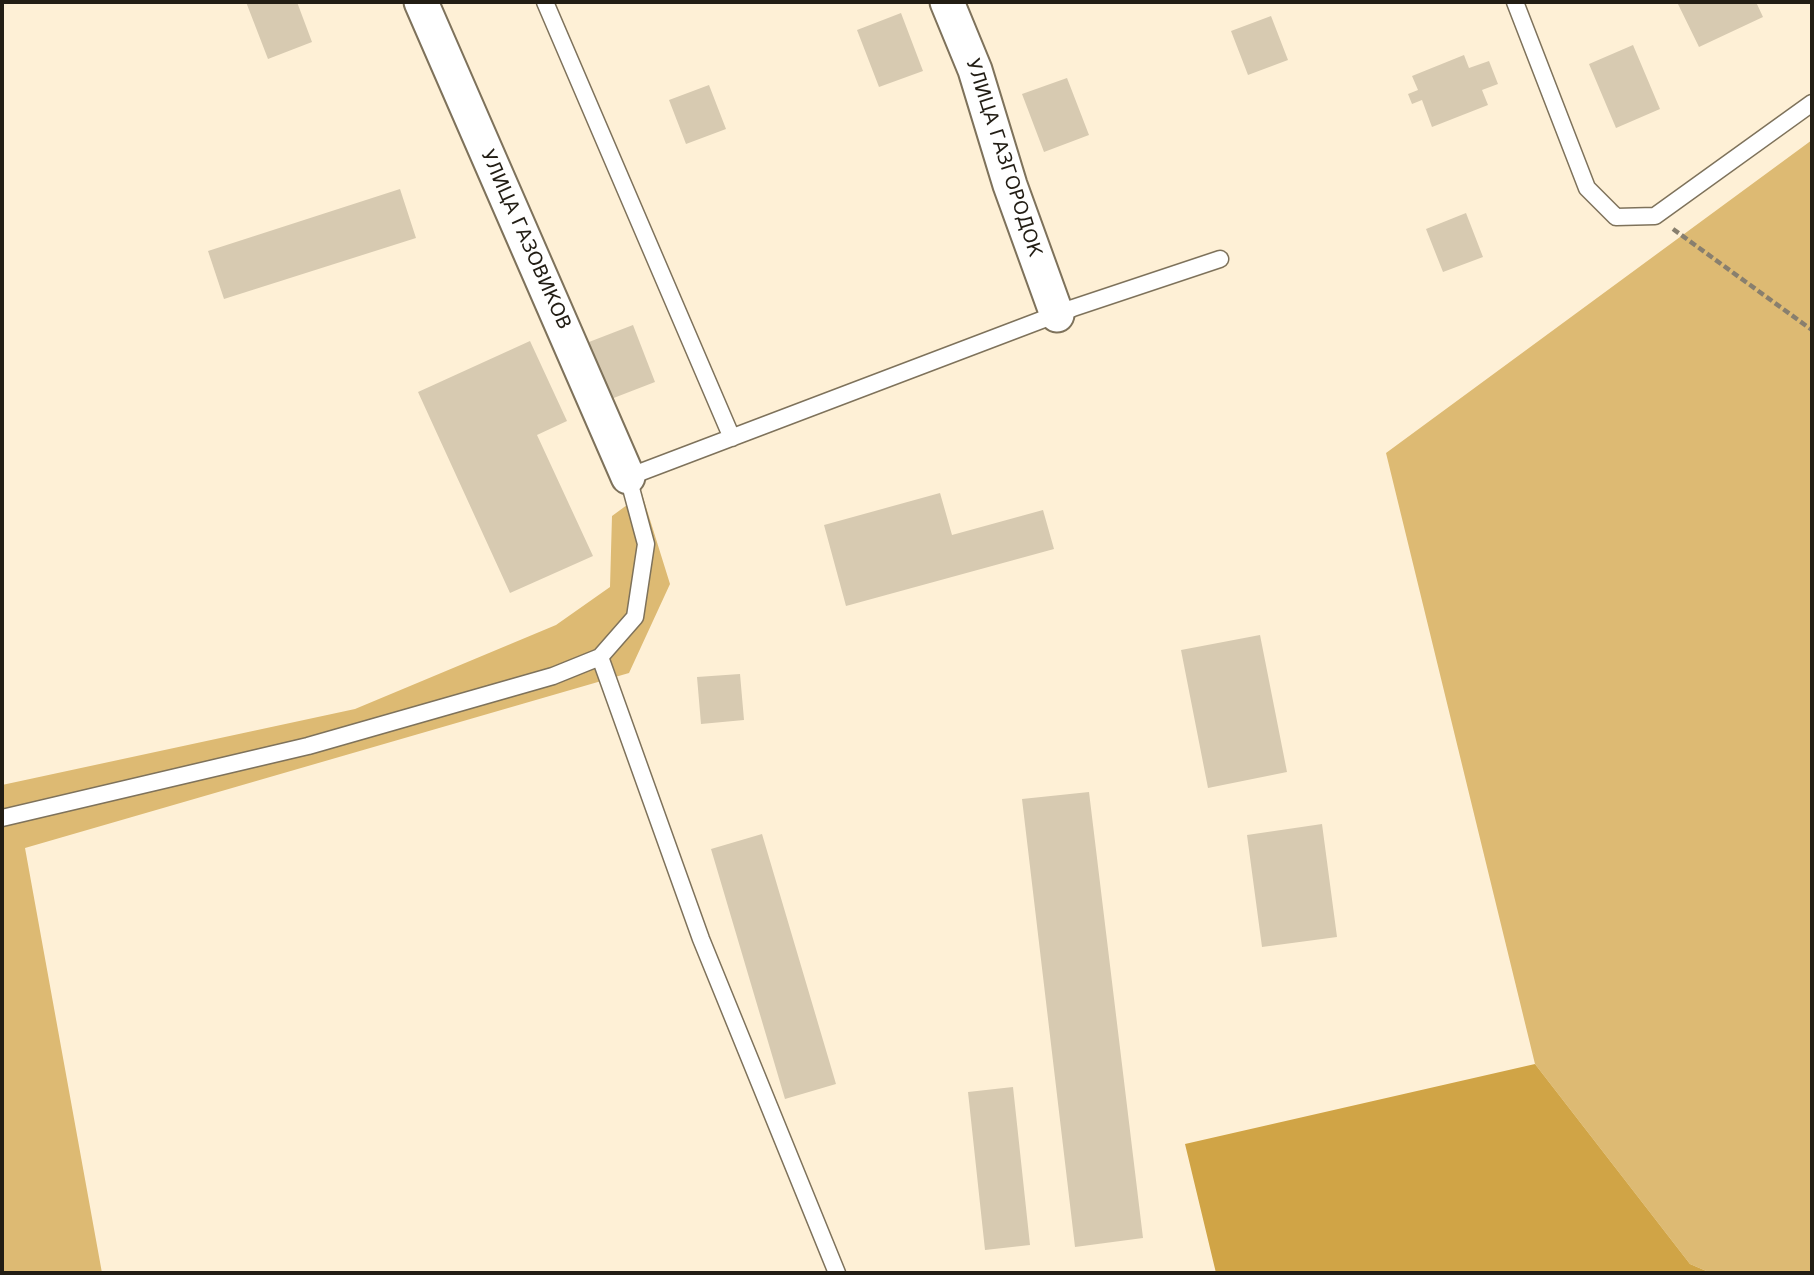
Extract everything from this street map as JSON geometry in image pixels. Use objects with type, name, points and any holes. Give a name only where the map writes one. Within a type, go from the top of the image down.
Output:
[{"type":"street","name":"УЛИЦА ГАЗОВИКОВ","points":[[421,2],[628,477]]},
{"type":"street","name":"УЛИЦА ГАЗГОРОДОК","points":[[947,2],[975,70],[1010,185],[1057,315]]},
{"type":"lane","points":[[545,2],[732,438]]},
{"type":"lane","points":[[1515,2],[1587,188],[1616,217],[1655,216],[1812,103]]},
{"type":"lane","points":[[2,818],[308,746],[553,676],[600,657],[635,617],[646,544],[628,477],[1057,315],[1220,259]]},
{"type":"lane","points":[[600,657],[701,939],[837,1273]]},
{"type":"path","points":[[1655,216],[1812,330]]},
{"type":"shaded area","points":[[1812,140],[1812,1273],[1711,1273],[1690,1264],[1535,1064],[1386,453]]},
{"type":"shaded area","points":[[642,494],[670,584],[629,673],[25,848],[102,1273],[2,1273],[2,785],[355,709],[556,625],[610,587],[612,516]]},
{"type":"shaded area","points":[[1535,1064],[1690,1264],[1711,1273],[1216,1273],[1185,1144]]},
{"type":"building","points":[[246,2],[297,2],[312,42],[268,59]]},
{"type":"building","points":[[1677,2],[1756,2],[1763,17],[1699,47]]},
{"type":"building","points":[[901,13],[923,71],[879,87],[857,30]]},
{"type":"building","points":[[1271,16],[1288,60],[1248,75],[1231,31]]},
{"type":"building","points":[[1633,45],[1660,109],[1616,128],[1589,64]]},
{"type":"building","points":[[1464,55],[1469,68],[1489,61],[1498,84],[1482,90],[1488,105],[1432,127],[1422,100],[1412,104],[1408,94],[1418,90],[1412,76]]},
{"type":"building","points":[[1067,78],[1089,135],[1044,152],[1022,94]]},
{"type":"building","points":[[709,85],[726,129],[686,144],[669,100]]},
{"type":"building","points":[[400,189],[416,238],[224,299],[208,251]]},
{"type":"building","points":[[1466,213],[1483,257],[1443,272],[1426,229]]},
{"type":"building","points":[[633,325],[655,382],[611,399],[589,342]]},
{"type":"building","points":[[530,341],[567,421],[537,435],[593,556],[510,593],[418,392]]},
{"type":"building","points":[[940,493],[952,535],[1043,510],[1054,549],[846,606],[824,525]]},
{"type":"building","points":[[1260,635],[1287,772],[1208,788],[1181,650]]},
{"type":"building","points":[[740,674],[744,720],[701,724],[697,677]]},
{"type":"building","points":[[1089,792],[1143,1238],[1075,1247],[1022,799]]},
{"type":"building","points":[[1322,824],[1337,937],[1262,947],[1247,835]]},
{"type":"building","points":[[762,834],[836,1084],[785,1099],[711,849]]},
{"type":"building","points":[[1013,1087],[1030,1245],[985,1250],[968,1092]]}]
